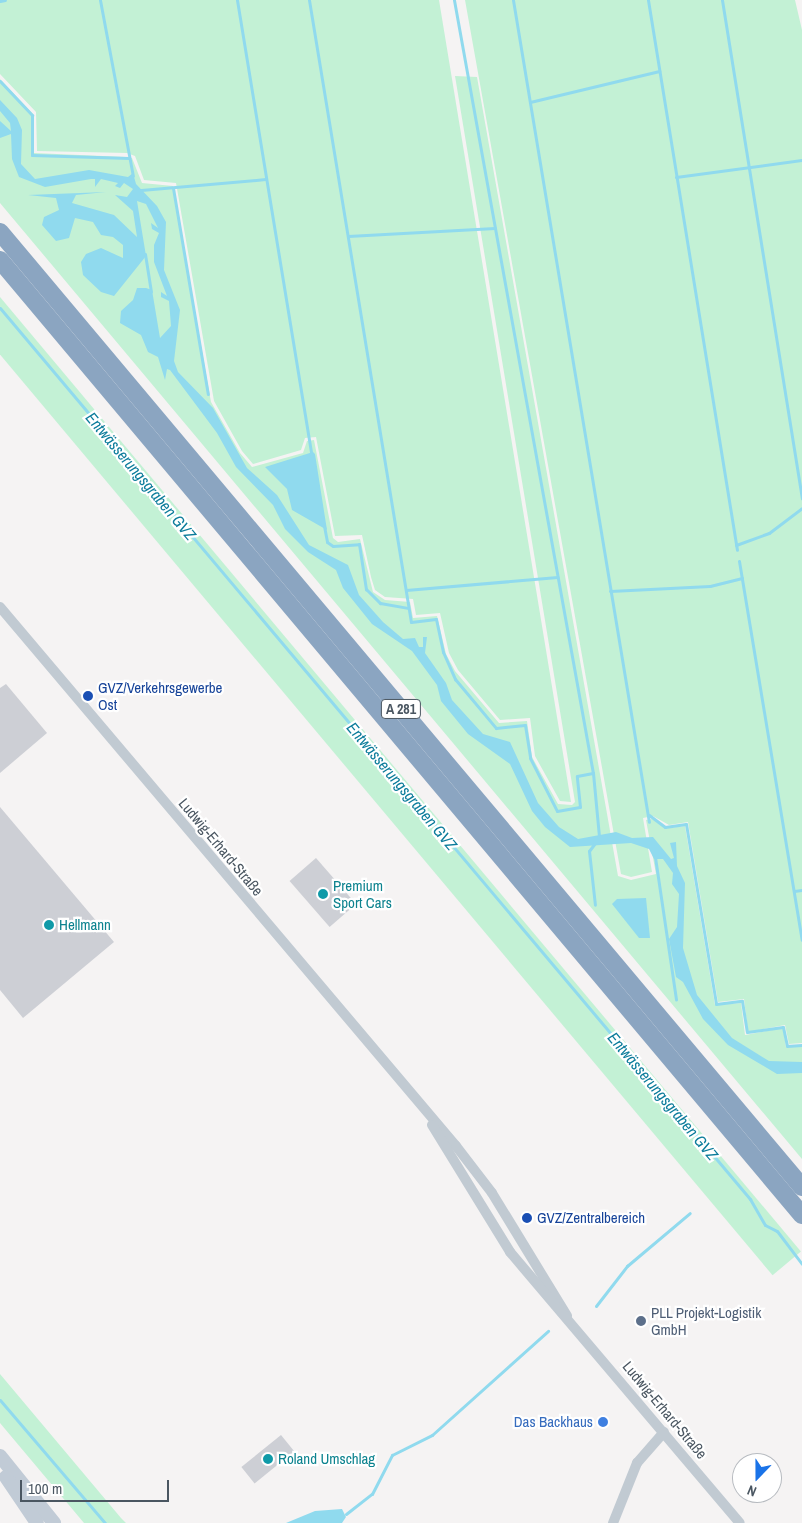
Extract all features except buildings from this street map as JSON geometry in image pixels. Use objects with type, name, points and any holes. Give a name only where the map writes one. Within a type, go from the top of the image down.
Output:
[{"type":"highway","name":"A 281","points":[[0,232],[802,1187]]},
{"type":"highway","name":"A 281","points":[[0,260],[802,1215]]},
{"type":"street","name":"Ludwig-Erhard-Straße","points":[[0,607],[483,1179],[567,1316]]},
{"type":"street","name":"Ludwig-Erhard-Straße","points":[[419,1105],[495,1232],[740,1523]]},
{"type":"street","points":[[613,1523],[637,1463],[664,1432]]},
{"type":"street","points":[[0,1456],[54,1523]]},
{"type":"street","points":[[0,1468],[37,1523]]},
{"type":"green space","points":[[0,0],[439,0],[571,802],[560,801],[535,756],[530,718],[500,720],[458,670],[449,653],[440,613],[416,615],[413,599],[385,597],[375,590],[362,535],[335,536],[316,437],[305,438],[301,450],[253,464],[242,451],[214,401],[176,183],[144,180],[135,156],[127,153],[37,151],[36,112],[0,74]]},
{"type":"green space","points":[[465,0],[795,0],[802,30],[802,1043],[789,1044],[785,1025],[748,1032],[744,999],[718,1002],[688,822],[669,825],[653,816],[643,818],[652,872],[631,877],[621,874]]},
{"type":"green space","points":[[455,76],[477,77],[618,876],[631,880],[656,874],[646,820],[652,819],[669,828],[685,826],[715,1005],[741,1003],[745,1035],[783,1028],[786,1047],[802,1046],[802,1159],[0,203],[0,79],[33,114],[34,153],[132,158],[142,183],[173,186],[211,402],[240,453],[252,467],[303,453],[307,441],[314,440],[333,538],[338,542],[360,539],[373,592],[385,600],[410,602],[413,618],[437,616],[446,654],[455,671],[499,723],[527,721],[532,757],[558,804],[572,805],[575,802]]},
{"type":"green space","points":[[0,297],[801,1251],[773,1275],[0,355]]},
{"type":"green space","points":[[0,1374],[126,1523],[84,1523],[0,1423]]},
{"type":"water","points":[[0,100],[17,118],[22,130],[21,164],[35,179],[89,170],[128,177],[133,173],[136,184],[157,206],[166,222],[164,270],[180,310],[174,361],[178,372],[213,408],[247,468],[277,495],[309,545],[348,565],[359,595],[383,622],[403,639],[415,638],[419,647],[423,647],[423,637],[427,637],[425,653],[446,683],[452,700],[483,734],[510,742],[538,803],[559,827],[578,839],[616,832],[632,838],[653,837],[671,859],[674,858],[670,843],[676,842],[677,866],[685,883],[683,948],[697,995],[732,1038],[769,1061],[802,1062],[802,1073],[777,1074],[728,1045],[703,1019],[683,982],[676,977],[669,939],[677,927],[679,894],[672,884],[673,873],[663,859],[654,859],[649,849],[631,843],[570,847],[545,827],[532,811],[510,764],[468,734],[441,701],[437,685],[412,651],[372,624],[343,588],[336,570],[308,552],[285,529],[273,505],[236,467],[217,433],[170,370],[167,369],[165,380],[158,357],[148,352],[141,335],[120,323],[121,311],[133,300],[137,288],[146,288],[152,290],[160,338],[171,326],[169,301],[161,297],[161,292],[167,296],[154,262],[154,245],[159,233],[152,229],[151,223],[158,228],[146,204],[137,201],[146,256],[114,296],[101,292],[83,275],[81,262],[86,254],[101,248],[123,258],[123,245],[113,237],[101,235],[93,222],[75,218],[69,238],[56,241],[42,225],[44,217],[59,210],[56,198],[28,195],[106,192],[76,195],[72,203],[114,215],[137,237],[133,211],[115,195],[127,197],[133,189],[124,183],[120,188],[115,186],[118,183],[101,179],[95,187],[95,179],[91,179],[45,187],[19,177],[12,159],[11,134],[0,138],[0,121],[11,131],[10,123],[0,111]]},
{"type":"water","points":[[313,452],[315,454],[327,530],[292,510],[287,489],[265,467]]},
{"type":"water","points":[[646,898],[650,938],[639,938],[612,904],[617,899]]},
{"type":"water","points":[[342,1509],[346,1517],[342,1523],[286,1523],[315,1511]]},
{"type":"waterway","points":[[0,1],[5,0]]},
{"type":"waterway","points":[[100,0],[133,176]]},
{"type":"waterway","points":[[237,0],[312,456]]},
{"type":"waterway","points":[[309,0],[411,622],[436,619],[443,652],[455,679],[496,728],[525,725],[530,758],[557,811],[580,807],[577,776],[593,773]]},
{"type":"waterway","points":[[454,0],[593,773],[599,836]]},
{"type":"waterway","points":[[513,0],[649,822]]},
{"type":"waterway","points":[[648,0],[737,550]]},
{"type":"waterway","points":[[722,0],[802,499]]},
{"type":"waterway","points":[[530,102],[659,71]]},
{"type":"waterway","points":[[0,81],[32,115],[32,155],[129,158]]},
{"type":"waterway","points":[[676,177],[802,160]]},
{"type":"waterway","points":[[141,190],[266,179]]},
{"type":"waterway","points":[[173,188],[208,394]]},
{"type":"waterway","points":[[348,236],[495,228]]},
{"type":"waterway","points":[[145,254],[151,292]]},
{"type":"waterway","name":"Entwässerungsgraben GVZ","points":[[0,308],[750,1199],[765,1225],[777,1231],[802,1264]]},
{"type":"waterway","points":[[736,545],[769,533],[802,508]]},
{"type":"waterway","points":[[324,526],[327,542],[333,546],[359,544],[366,589],[380,603],[408,608]]},
{"type":"waterway","points":[[739,561],[802,940]]},
{"type":"waterway","points":[[406,590],[557,577]]},
{"type":"waterway","points":[[610,591],[710,586],[742,578]]},
{"type":"waterway","points":[[649,815],[665,827],[686,824],[716,1004],[742,1001],[747,1032],[783,1027],[787,1046],[802,1045]]},
{"type":"waterway","points":[[595,843],[589,851],[595,905]]},
{"type":"waterway","points":[[655,857],[676,999]]},
{"type":"waterway","points":[[794,891],[802,890]]},
{"type":"waterway","points":[[596,1306],[627,1266],[690,1213]]},
{"type":"waterway","points":[[346,1514],[372,1494],[392,1455],[432,1435],[548,1331]]},
{"type":"waterway","name":"Entwässerungsgraben GVZ","points":[[0,1400],[105,1523]]},
{"type":"place","name":"GVZ/Verkehrsgewerbe Ost","points":[[88,696]]},
{"type":"place","name":"Premium Sport Cars","points":[[323,894]]},
{"type":"place","name":"Hellmann","points":[[49,925]]},
{"type":"place","name":"GVZ/Zentralbereich","points":[[527,1218]]},
{"type":"place","name":"PLL Projekt-Logistik GmbH","points":[[641,1321]]},
{"type":"place","name":"Das Backhaus","points":[[603,1422]]},
{"type":"place","name":"Roland Umschlag","points":[[268,1459]]}]
